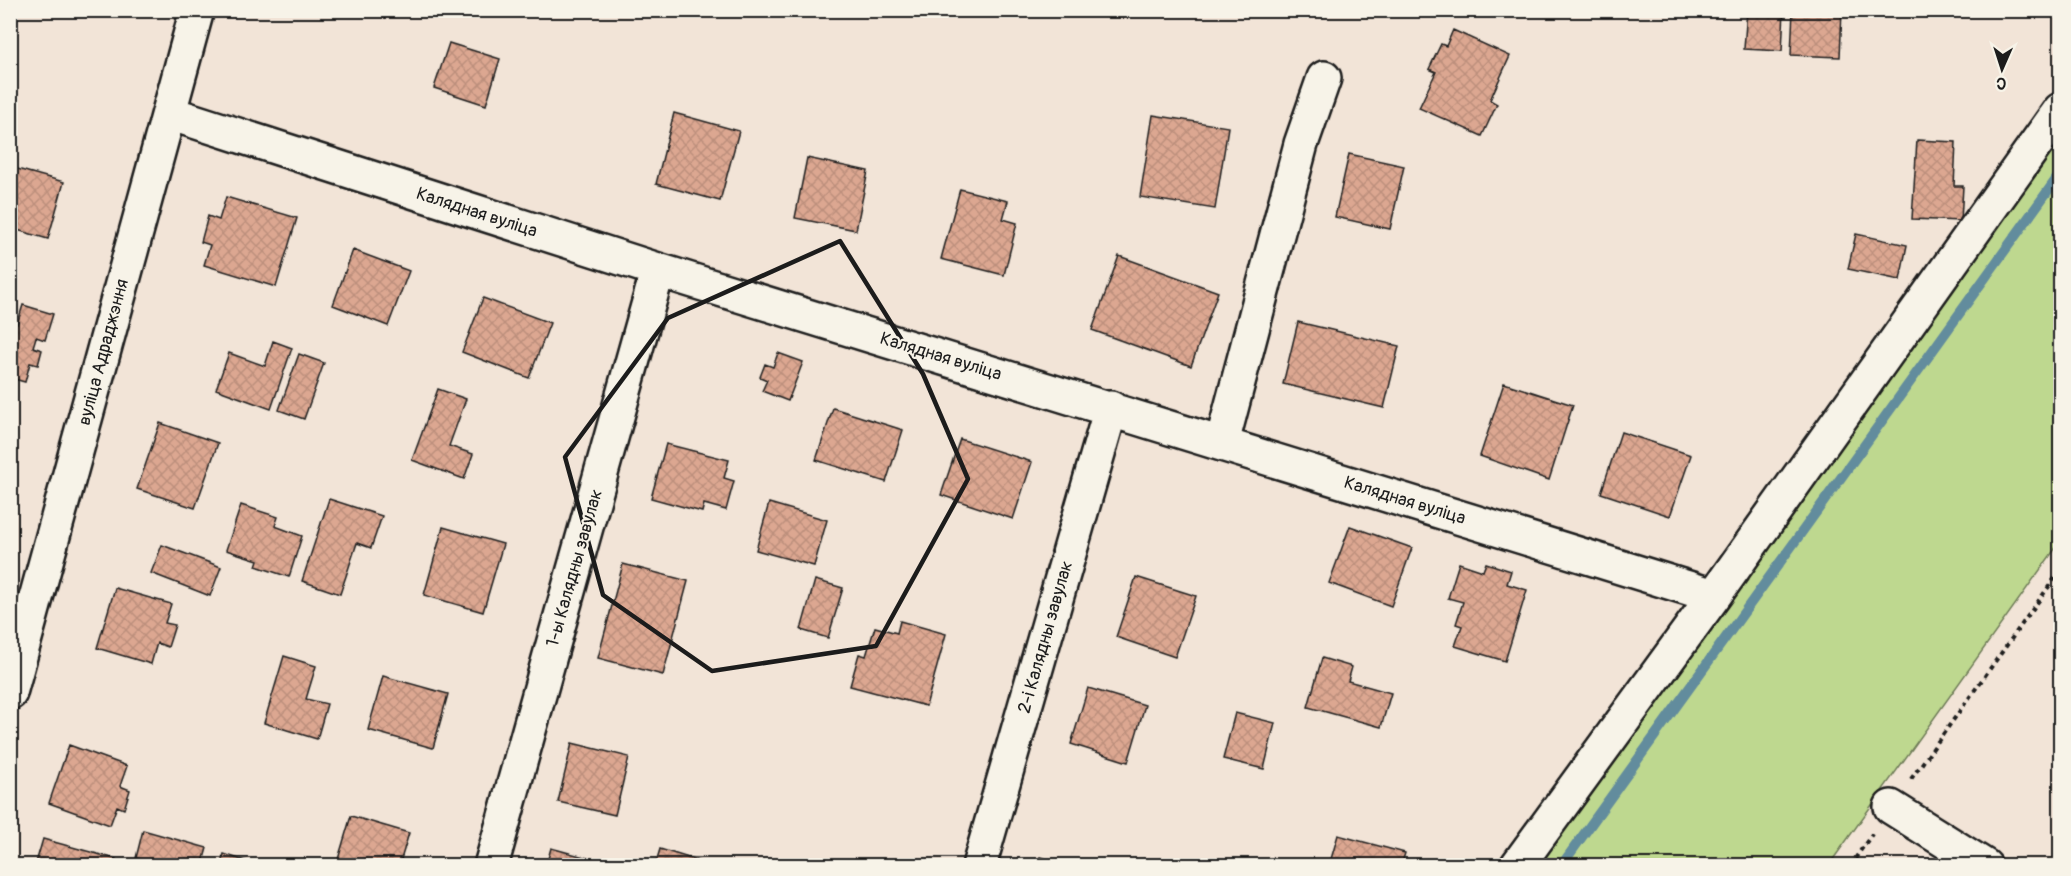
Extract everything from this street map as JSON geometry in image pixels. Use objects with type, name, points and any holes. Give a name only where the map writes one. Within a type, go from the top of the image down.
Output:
[{"type":"street","name":"вуліца Адраджэння","points":[[10,693],[197,10]]},
{"type":"street","points":[[1222,443],[1301,144],[1324,78]]},
{"type":"street","points":[[1517,866],[1714,596],[2061,110]]},
{"type":"street","name":"Калядная вуліца","points":[[169,113],[657,270],[1111,408],[1714,596]]},
{"type":"street","name":"1-ы Калядны завулак","points":[[491,866],[657,270]]},
{"type":"street","name":"2-і Калядны завулак","points":[[979,866],[1111,408]]},
{"type":"street","points":[[1891,807],[1985,866]]},
{"type":"path","points":[[1850,866],[2061,571]]},
{"type":"highlighted area","points":[[840,241],[923,374],[968,479],[876,646],[712,671],[603,595],[565,457],[668,318]]},
{"type":"green space","points":[[2060,131],[2060,542],[1829,865],[1523,866]]},
{"type":"building","points":[[51,10],[85,10],[85,14]]},
{"type":"building","points":[[1747,10],[1784,10],[1782,51],[1744,49]]},
{"type":"building","points":[[1793,10],[1842,10],[1840,57],[1791,55]]},
{"type":"building","points":[[1453,30],[1510,56],[1490,100],[1497,104],[1482,136],[1419,108],[1436,72],[1429,69],[1441,44],[1446,46]]},
{"type":"building","points":[[449,43],[500,59],[486,105],[434,88]]},
{"type":"building","points":[[674,113],[739,131],[720,201],[656,184]]},
{"type":"building","points":[[1153,115],[1228,127],[1215,209],[1140,197]]},
{"type":"building","points":[[1917,140],[1956,142],[1954,186],[1963,186],[1961,221],[1912,219]]},
{"type":"building","points":[[1349,154],[1404,166],[1390,229],[1335,217]]},
{"type":"building","points":[[807,158],[868,171],[856,230],[795,218]]},
{"type":"building","points":[[10,167],[64,182],[48,239],[10,228]]},
{"type":"building","points":[[960,189],[1008,201],[1003,219],[1017,223],[1004,275],[941,259]]},
{"type":"building","points":[[226,197],[297,218],[276,287],[204,265],[210,245],[201,242],[208,216],[219,220]]},
{"type":"building","points":[[1856,234],[1907,245],[1900,280],[1848,269]]},
{"type":"building","points":[[353,250],[409,271],[388,326],[333,305]]},
{"type":"building","points":[[1119,256],[1218,292],[1191,366],[1092,330]]},
{"type":"building","points":[[483,298],[550,323],[529,378],[462,352]]},
{"type":"building","points":[[23,305],[53,314],[45,340],[36,337],[33,347],[42,350],[38,365],[30,363],[25,382],[10,378],[10,322],[17,324]]},
{"type":"building","points":[[1298,322],[1399,346],[1384,408],[1283,384]]},
{"type":"building","points":[[273,341],[292,348],[271,409],[216,389],[229,353],[265,366]]},
{"type":"building","points":[[778,353],[803,362],[788,401],[762,391],[767,380],[760,377],[765,364],[773,367]]},
{"type":"building","points":[[299,354],[324,363],[304,419],[279,410]]},
{"type":"building","points":[[1504,383],[1573,405],[1549,480],[1480,456]]},
{"type":"building","points":[[438,389],[466,399],[449,446],[473,454],[464,479],[412,460]]},
{"type":"building","points":[[833,408],[903,430],[886,482],[816,460]]},
{"type":"building","points":[[160,423],[218,443],[195,508],[137,489]]},
{"type":"building","points":[[1621,432],[1691,455],[1670,516],[1601,493]]},
{"type":"building","points":[[960,439],[1032,462],[1013,519],[941,495]]},
{"type":"building","points":[[666,444],[729,460],[724,478],[734,481],[726,510],[704,504],[702,512],[651,498]]},
{"type":"building","points":[[329,499],[382,516],[371,548],[357,543],[340,594],[302,581]]},
{"type":"building","points":[[769,503],[827,520],[814,566],[756,550]]},
{"type":"building","points":[[241,505],[278,517],[275,526],[302,536],[289,577],[256,566],[258,560],[226,550]]},
{"type":"building","points":[[1350,526],[1412,548],[1391,606],[1329,583]]},
{"type":"building","points":[[443,527],[503,544],[483,612],[424,595]]},
{"type":"building","points":[[162,545],[221,567],[210,596],[151,573]]},
{"type":"building","points":[[1459,563],[1483,571],[1486,563],[1511,571],[1507,584],[1527,590],[1505,661],[1455,646],[1462,626],[1456,624],[1463,602],[1448,598]]},
{"type":"building","points":[[623,564],[688,581],[663,675],[598,658]]},
{"type":"building","points":[[1136,577],[1196,596],[1175,657],[1116,637]]},
{"type":"building","points":[[815,580],[843,588],[828,638],[801,630]]},
{"type":"building","points":[[115,588],[171,604],[165,623],[175,625],[168,647],[157,643],[151,664],[97,648]]},
{"type":"building","points":[[900,621],[946,634],[926,706],[850,686],[859,654],[866,656],[875,627],[897,633]]},
{"type":"building","points":[[284,656],[316,666],[306,699],[327,704],[317,739],[264,723]]},
{"type":"building","points":[[1322,658],[1352,667],[1348,681],[1391,693],[1381,727],[1308,707]]},
{"type":"building","points":[[383,676],[448,694],[433,748],[368,730]]},
{"type":"building","points":[[1088,688],[1145,705],[1128,762],[1071,744]]},
{"type":"building","points":[[1235,713],[1275,723],[1264,769],[1223,759]]},
{"type":"building","points":[[572,743],[629,757],[615,815],[558,802]]},
{"type":"building","points":[[69,745],[127,766],[120,786],[130,790],[124,809],[117,806],[110,825],[49,803]]},
{"type":"building","points":[[351,816],[409,833],[399,866],[336,866]]},
{"type":"building","points":[[143,830],[207,848],[202,866],[163,866],[136,858]]},
{"type":"building","points":[[1338,835],[1405,853],[1401,866],[1329,866]]},
{"type":"building","points":[[43,839],[116,859],[114,866],[35,866]]},
{"type":"building","points":[[551,848],[617,866],[546,866]]},
{"type":"building","points":[[660,849],[714,866],[655,866]]},
{"type":"building","points":[[224,854],[260,866],[220,866]]},
{"type":"building","points":[[1040,857],[1071,866],[1037,866]]},
{"type":"waterway","points":[[1561,866],[2060,174]]}]
